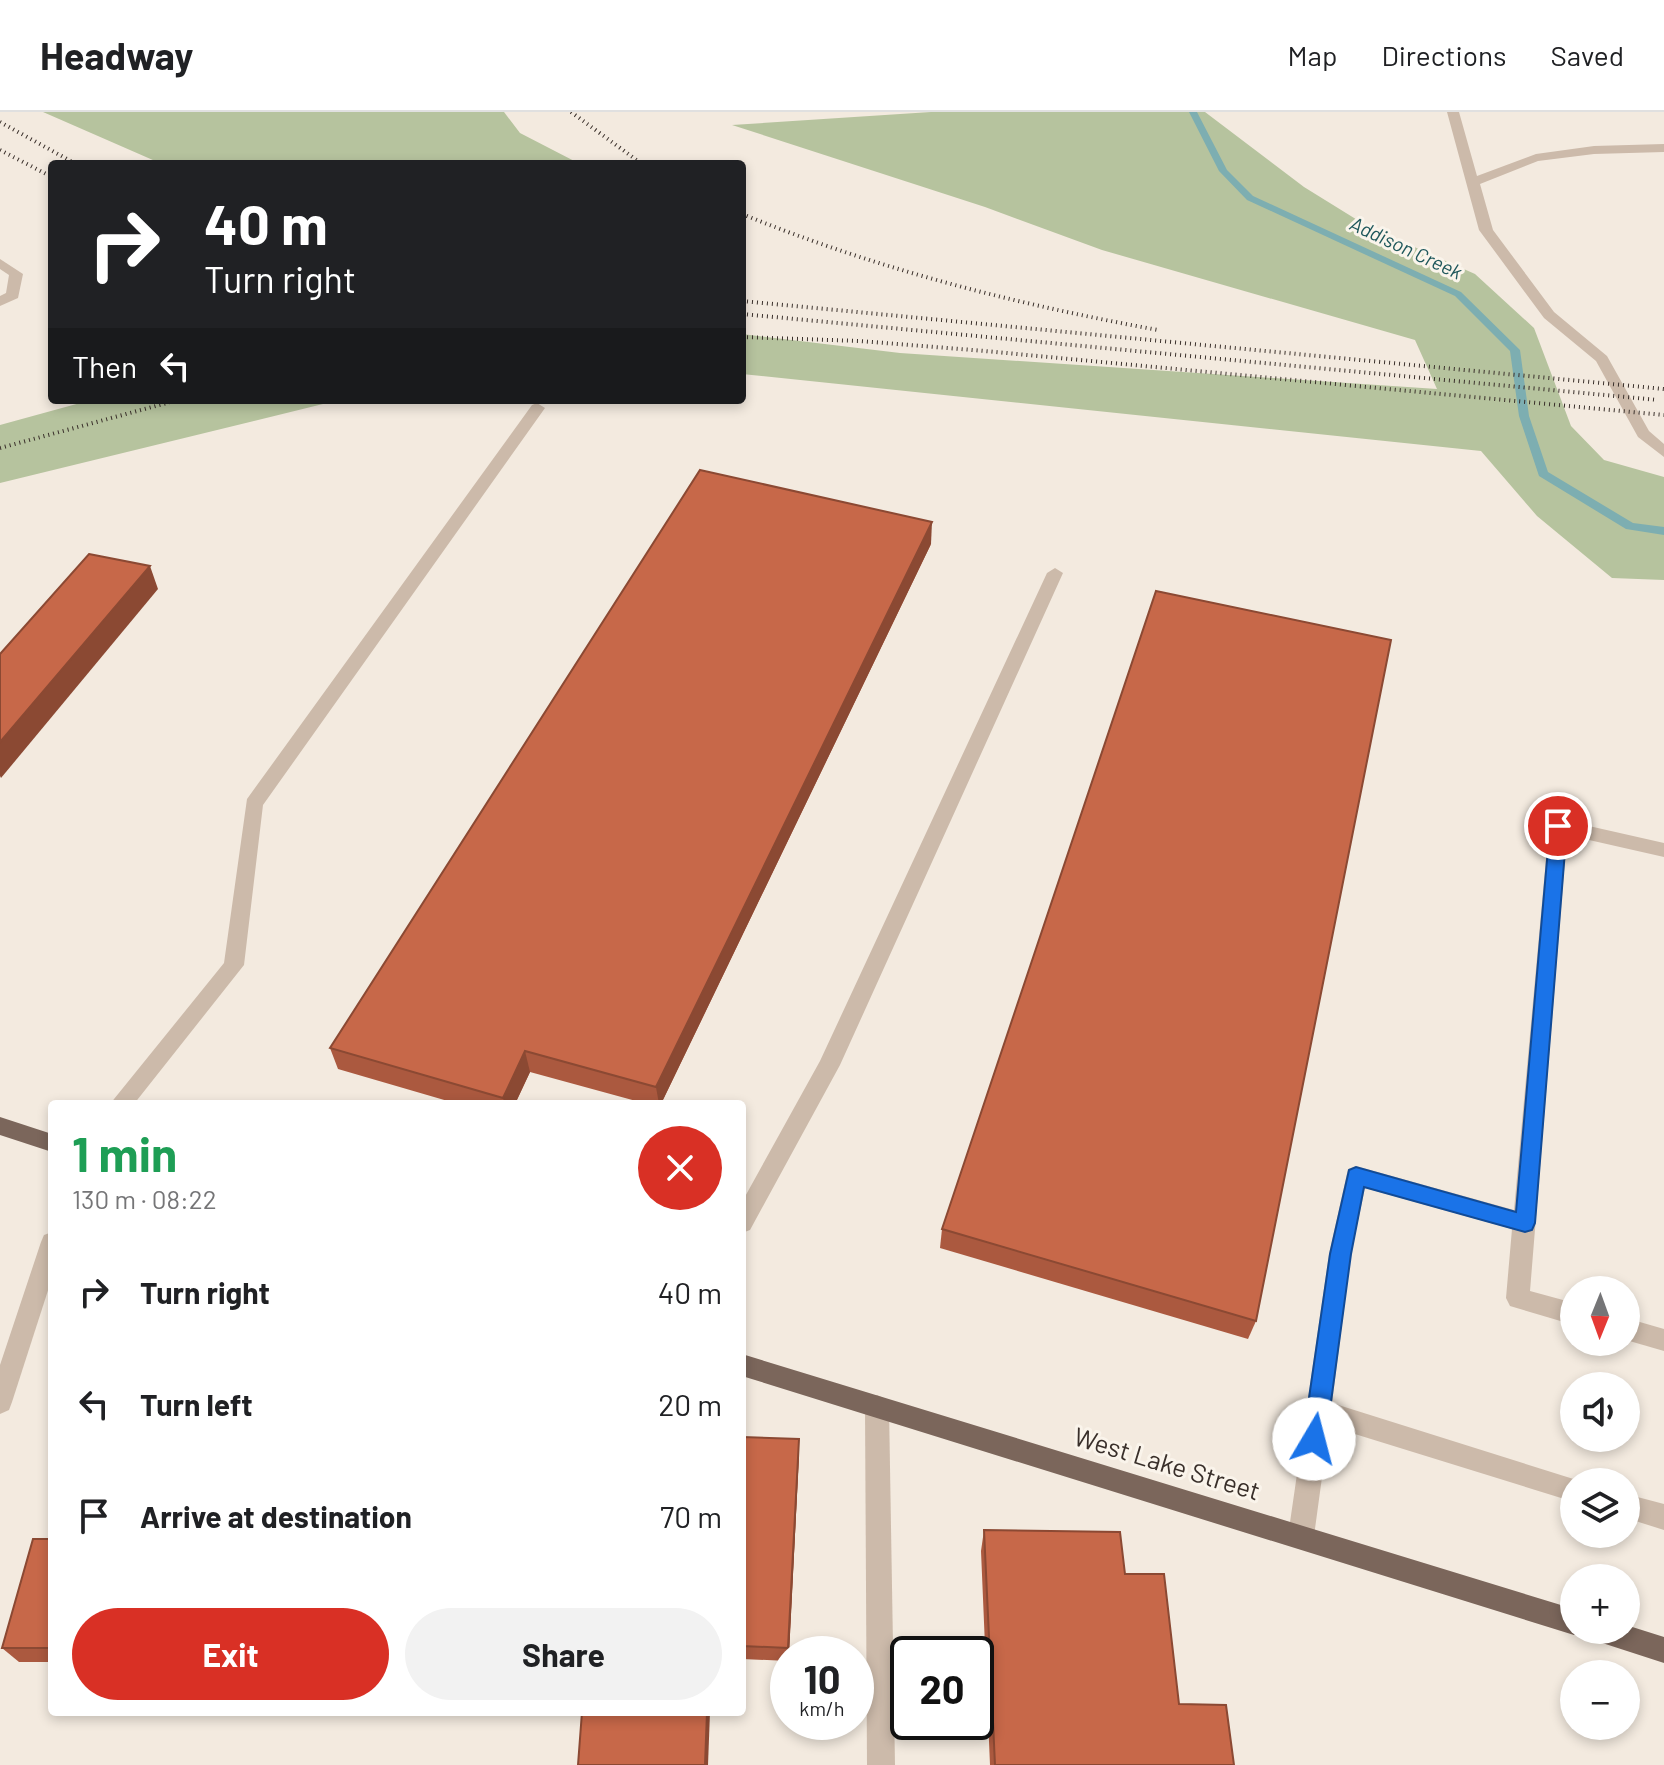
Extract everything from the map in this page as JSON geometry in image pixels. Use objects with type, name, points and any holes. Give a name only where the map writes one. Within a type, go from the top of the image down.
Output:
[{"type":"main road","points":[[0,1126],[48,1142]]},
{"type":"main road","name":"West Lake Street","points":[[746,1366],[1560,1618]]},
{"type":"main road","points":[[1640,1643],[1664,1650]]},
{"type":"street","points":[[1453,112],[1486,230],[1549,315],[1602,359],[1643,434],[1664,452]]},
{"type":"street","points":[[1473,182],[1536,158],[1594,150],[1664,148]]},
{"type":"street","points":[[0,263],[16,274],[13,295],[0,302]]},
{"type":"street","points":[[124,1100],[234,965],[254,804],[537,408]]},
{"type":"street","points":[[746,1216],[829,1065],[1055,573]]},
{"type":"street","points":[[1560,1310],[1518,1298],[1558,826],[1664,850]]},
{"type":"street","points":[[1301,1536],[1340,1254],[1356,1176],[1525,1223]]},
{"type":"street","points":[[0,1402],[48,1254]]},
{"type":"street","points":[[1640,1333],[1664,1340]]},
{"type":"street","points":[[877,1407],[881,1765]]},
{"type":"street","points":[[1319,1411],[1560,1486]]},
{"type":"street","points":[[1640,1510],[1664,1517]]},
{"type":"green space","points":[[43,112],[504,112],[520,133],[572,160],[153,160]]},
{"type":"green space","points":[[931,112],[1205,112],[1304,187],[1367,226],[1475,274],[1534,328],[1571,426],[1604,460],[1664,477],[1664,580],[1612,578],[1537,516],[1481,451],[746,374],[746,334],[900,353],[1437,389],[1415,340],[1102,250],[985,207],[732,125]]},
{"type":"green space","points":[[76,404],[323,404],[0,483],[0,425]]},
{"type":"building","points":[[700,470],[932,522],[656,1087],[525,1051],[503,1098],[330,1048]]},
{"type":"building","points":[[89,554],[150,566],[0,742],[0,654]]},
{"type":"building","points":[[1156,591],[1391,640],[1256,1321],[942,1229]]},
{"type":"building","points":[[746,1437],[799,1439],[789,1636],[770,1636],[770,1647],[746,1646]]},
{"type":"building","points":[[984,1530],[1120,1532],[1125,1574],[1164,1574],[1179,1704],[1226,1705],[1234,1765],[995,1765],[994,1636],[989,1636]]},
{"type":"building","points":[[33,1539],[48,1539],[48,1648],[2,1648]]},
{"type":"building","points":[[582,1716],[707,1716],[705,1765],[578,1765]]},
{"type":"waterway","name":"Addison Creek","points":[[1193,112],[1223,171],[1250,198],[1458,294],[1515,350],[1524,416],[1543,474],[1630,526],[1664,531]]},
{"type":"railway","points":[[571,112],[637,160]]},
{"type":"railway","points":[[0,122],[69,160]]},
{"type":"railway","points":[[0,150],[48,175]]},
{"type":"railway","points":[[746,216],[844,252],[947,283],[1052,309],[1158,330]]},
{"type":"railway","points":[[746,301],[1664,389]]},
{"type":"railway","points":[[746,314],[1658,400]]},
{"type":"railway","points":[[746,337],[860,341],[985,351],[1664,415]]},
{"type":"railway","points":[[0,448],[163,404]]},
{"type":"route","points":[[1314,1439],[1340,1254],[1356,1176],[1525,1223],[1558,826]]}]
